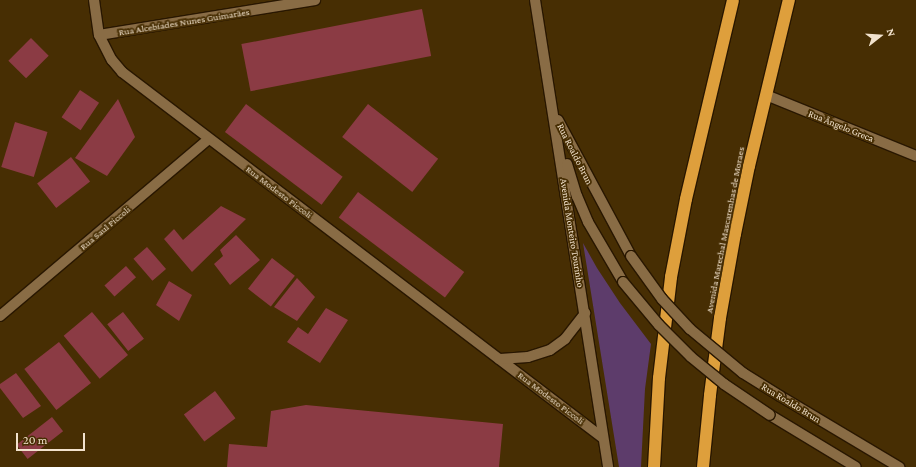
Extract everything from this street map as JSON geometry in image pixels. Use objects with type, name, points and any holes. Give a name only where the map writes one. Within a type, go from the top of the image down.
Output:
[{"type":"highway","points":[[654,467],[659,378],[671,277],[686,199],[733,0]]},
{"type":"highway","name":"Avenida Marechal Mascarenhas de Moraes","points":[[703,467],[710,395],[720,318],[735,234],[789,0]]},
{"type":"street","name":"Rua Modesto Piccoli","points":[[94,0],[99,36],[112,60],[122,72],[603,438]]},
{"type":"street","name":"Rua Alcebíades Nunes Guimarães","points":[[99,36],[315,0]]},
{"type":"street","name":"Avenida Monteiro Tourinho","points":[[535,0],[608,467]]},
{"type":"street","name":"Rua Ângelo Greca","points":[[766,95],[916,156]]},
{"type":"street","name":"Rua Roaldo Brun","points":[[553,112],[631,256],[662,299],[690,329],[743,373],[899,467]]},
{"type":"street","name":"Rua Roaldo Brun","points":[[553,112],[577,196],[588,222],[623,282],[659,325],[691,357],[724,384],[770,415],[856,467]]},
{"type":"street","name":"Rua Saul Piccoli","points":[[0,316],[209,139]]},
{"type":"street","name":"Rua Modesto Piccoli","points":[[499,359],[528,357],[550,350],[565,339],[585,313]]},
{"type":"shaded area","points":[[583,243],[597,268],[620,303],[651,344],[645,389],[641,467],[619,467]]},
{"type":"building","points":[[422,9],[431,56],[251,91],[241,44]]},
{"type":"building","points":[[31,38],[49,56],[26,78],[8,61]]},
{"type":"building","points":[[80,90],[99,103],[81,130],[62,117]]},
{"type":"building","points":[[118,99],[135,137],[107,176],[75,158]]},
{"type":"building","points":[[246,104],[343,177],[322,205],[225,132]]},
{"type":"building","points":[[368,104],[438,159],[412,192],[342,137]]},
{"type":"building","points":[[15,122],[48,132],[34,177],[1,167]]},
{"type":"building","points":[[71,157],[90,181],[56,208],[37,183]]},
{"type":"building","points":[[358,192],[464,272],[445,298],[339,218]]},
{"type":"building","points":[[221,206],[246,219],[192,272],[164,239],[174,229],[183,240]]},
{"type":"building","points":[[236,235],[260,260],[230,285],[214,264],[223,256],[220,250]]},
{"type":"building","points":[[147,247],[166,269],[152,281],[133,259]]},
{"type":"building","points":[[272,258],[295,276],[271,307],[248,289]]},
{"type":"building","points":[[126,266],[136,277],[114,297],[104,285]]},
{"type":"building","points":[[297,278],[315,297],[297,321],[274,307]]},
{"type":"building","points":[[169,281],[192,295],[179,321],[156,305]]},
{"type":"building","points":[[326,308],[348,320],[320,363],[287,342],[298,327],[308,334]]},
{"type":"building","points":[[92,312],[128,355],[100,379],[64,336]]},
{"type":"building","points":[[123,312],[144,339],[128,351],[107,324]]},
{"type":"building","points":[[59,342],[91,383],[56,410],[24,369]]},
{"type":"building","points":[[16,373],[41,406],[23,418],[0,388],[0,384]]},
{"type":"building","points":[[215,391],[235,418],[204,442],[184,414]]},
{"type":"building","points":[[306,405],[503,424],[499,467],[227,467],[229,444],[267,447],[271,411]]},
{"type":"building","points":[[52,417],[63,431],[28,459],[17,445]]}]
